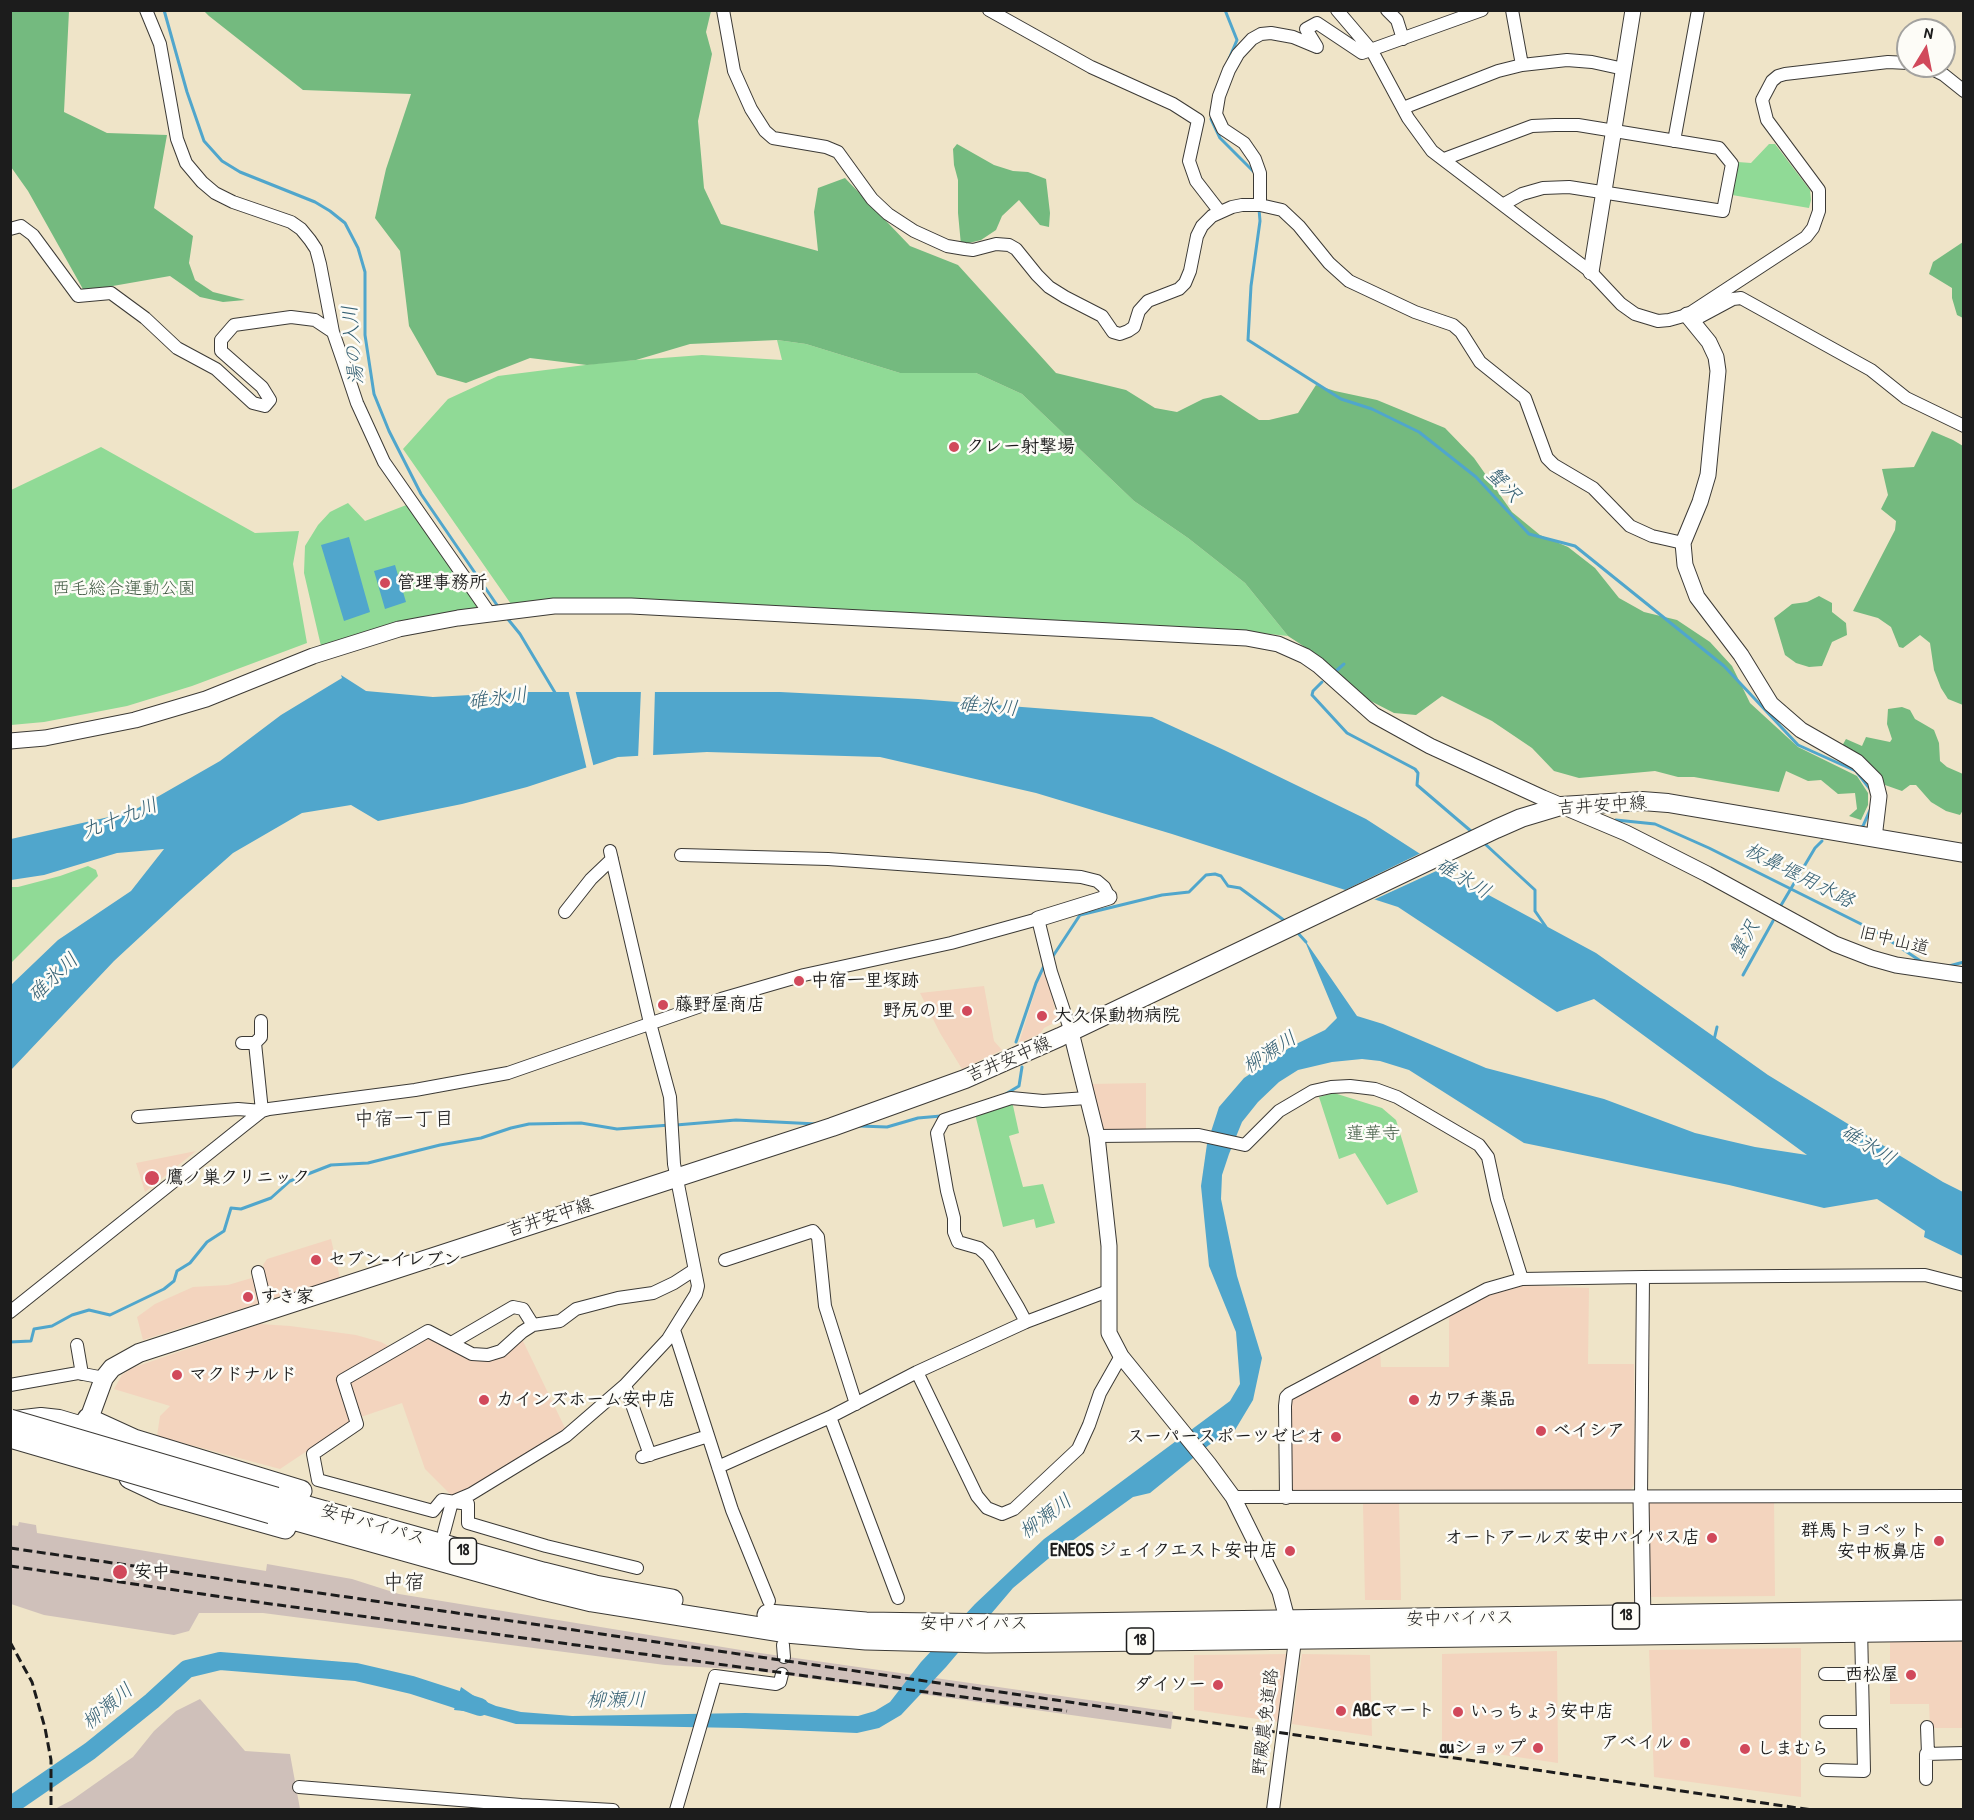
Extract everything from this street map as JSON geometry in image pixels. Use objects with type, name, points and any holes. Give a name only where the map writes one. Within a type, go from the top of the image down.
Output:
[{"type":"highway","name":"安中バイパス","points":[[10,1421],[539,1588],[592,1601],[786,1632],[866,1639],[986,1642],[1290,1630],[1861,1622],[1964,1630]]},
{"type":"highway","points":[[87,1423],[200,1462],[444,1532],[652,1596]]},
{"type":"highway","points":[[87,1423],[117,1466],[130,1478],[164,1494],[497,1587],[592,1601]]},
{"type":"highway","name":"安中バイパス","points":[[10,1437],[543,1573],[652,1596],[787,1618],[947,1625],[1290,1630]]},
{"type":"highway","points":[[191,1501],[200,1462]]},
{"type":"highway","name":"安中バイパス","points":[[1861,1622],[1964,1611]]},
{"type":"main road","name":"吉井安中線","points":[[104,1378],[112,1368],[139,1353],[901,1103],[965,1079],[1071,1032],[1503,826],[1561,806],[1642,801],[1668,803],[1964,853]]},
{"type":"main road","points":[[87,1423],[104,1378]]},
{"type":"main road","points":[[10,1413],[25,1407],[36,1406],[66,1410],[87,1423]]},
{"type":"main road","points":[[10,1421],[42,1417],[87,1423]]},
{"type":"street","points":[[146,10],[160,44],[177,139],[186,163],[215,193],[233,202],[291,222],[301,229],[316,249],[333,332],[357,403],[384,462],[498,612]]},
{"type":"street","points":[[723,10],[734,71],[751,109],[765,131],[773,138],[826,147],[838,152],[872,199],[888,214],[931,240],[947,246],[973,250],[996,244],[1008,245],[1016,249],[1049,287],[1102,316],[1113,332],[1120,333],[1128,332],[1134,327],[1140,311],[1148,301],[1179,289],[1185,283],[1190,271],[1197,236],[1202,226],[1212,216],[1232,207],[1260,205],[1282,210],[1299,226],[1329,263],[1358,287],[1415,312],[1453,325],[1461,332],[1480,362],[1525,398],[1547,458],[1554,465],[1593,488],[1630,526],[1652,536],[1683,543]]},
{"type":"street","points":[[989,10],[1091,67],[1173,104],[1198,120],[1189,161],[1196,181],[1220,212]]},
{"type":"street","points":[[1337,10],[1372,51],[1403,108],[1432,151],[1592,272],[1621,304],[1635,314],[1658,321],[1690,318],[1733,299],[1741,298],[1871,370],[1906,398],[1964,426]]},
{"type":"street","points":[[1387,10],[1397,20],[1403,39]]},
{"type":"street","points":[[1260,205],[1260,173],[1255,159],[1244,143],[1223,129],[1216,114],[1228,69],[1252,39],[1261,34],[1271,33],[1293,37],[1317,47],[1306,29],[1317,23],[1362,53],[1482,10]]},
{"type":"street","points":[[1512,10],[1522,65]]},
{"type":"street","points":[[1592,272],[1633,10]]},
{"type":"street","points":[[1674,141],[1698,10]]},
{"type":"street","points":[[1403,108],[1498,71],[1522,65],[1567,60],[1624,69]]},
{"type":"street","points":[[1690,318],[1806,237],[1817,218],[1819,189],[1767,120],[1762,108],[1764,93],[1772,81],[1785,74],[1896,62]]},
{"type":"street","points":[[1948,78],[1964,91]]},
{"type":"street","points":[[1444,159],[1532,126],[1578,125],[1719,148],[1732,164],[1723,211],[1569,187],[1544,188],[1522,194],[1504,204]]},
{"type":"street","points":[[10,230],[21,226],[33,235],[78,296],[111,293],[145,318],[177,348],[216,369],[253,403],[265,406],[270,400],[262,387],[221,351],[221,340],[234,325],[291,317],[315,320],[333,332]]},
{"type":"street","points":[[1690,318],[1709,342],[1716,357],[1718,371],[1708,476],[1683,543],[1685,565],[1697,597],[1741,655],[1771,704],[1801,730],[1857,762],[1875,780],[1879,796],[1874,838]]},
{"type":"street","name":"旧中山道","points":[[10,741],[45,738],[135,720],[206,699],[317,654],[399,629],[498,612],[573,605],[631,606],[1264,640],[1290,648],[1305,656],[1361,705],[1388,723],[1446,754],[1561,806],[1626,832],[1835,944],[1896,965],[1964,975]]},
{"type":"street","points":[[452,1502],[471,1494],[566,1436],[626,1385],[674,1330],[696,1294],[698,1286],[677,1176],[670,1097],[650,1023],[611,855],[565,912]]},
{"type":"street","points":[[138,1117],[238,1108],[262,1111],[289,1105],[349,1099],[508,1073],[721,999],[804,975],[951,943],[1109,897],[1097,881],[1081,877],[818,859],[681,855]]},
{"type":"street","points":[[1038,919],[1051,972],[1071,1032],[1097,1137],[1109,1246],[1108,1333],[1121,1356],[1209,1463],[1233,1497],[1280,1592],[1290,1630]]},
{"type":"street","points":[[242,1043],[255,1043],[261,1037],[261,1021]]},
{"type":"street","points":[[255,1043],[262,1111]]},
{"type":"street","points":[[1097,1137],[1201,1137],[1245,1145],[1279,1111],[1313,1091],[1350,1086],[1375,1089],[1396,1097],[1479,1145],[1488,1157],[1497,1199],[1522,1279]]},
{"type":"street","points":[[1026,1322],[988,1256],[979,1248],[958,1242],[954,1232],[954,1218],[937,1133],[944,1120],[1011,1098],[1043,1101],[1087,1098]]},
{"type":"street","points":[[10,1312],[262,1111]]},
{"type":"street","points":[[725,1260],[813,1231],[818,1237],[825,1306],[856,1404]]},
{"type":"street","points":[[637,1568],[546,1546],[468,1523],[468,1504],[442,1500],[433,1511],[318,1480],[314,1454],[357,1424],[343,1380],[428,1331],[453,1342],[472,1354],[488,1355],[501,1351],[533,1325],[560,1321],[576,1309],[618,1298],[653,1293],[675,1283],[694,1270]]},
{"type":"street","points":[[258,1272],[267,1310]]},
{"type":"street","points":[[1286,1498],[1286,1397],[1486,1289],[1522,1279],[1643,1277],[1925,1275],[1964,1285]]},
{"type":"street","points":[[1643,1277],[1641,1497],[1643,1625]]},
{"type":"street","points":[[718,1467],[830,1417],[917,1372],[1026,1322],[1090,1296],[1108,1292]]},
{"type":"street","points":[[453,1342],[513,1307],[523,1309],[533,1325]]},
{"type":"street","points":[[674,1330],[732,1510],[769,1601]]},
{"type":"street","points":[[77,1345],[82,1374]]},
{"type":"street","points":[[917,1372],[977,1496],[987,1508],[1002,1514],[1014,1509],[1078,1449],[1100,1393],[1121,1356]]},
{"type":"street","points":[[10,1385],[78,1373],[104,1378]]},
{"type":"street","points":[[626,1385],[646,1456],[708,1436]]},
{"type":"street","points":[[830,1417],[898,1598]]},
{"type":"street","points":[[65,1459],[87,1423]]},
{"type":"street","points":[[1233,1497],[1964,1496]]},
{"type":"street","points":[[444,1532],[452,1502]]},
{"type":"street","points":[[1826,1770],[1863,1771],[1861,1622]]},
{"type":"street","name":"野殿農免道路","points":[[1273,1809],[1294,1647],[1290,1630]]},
{"type":"street","points":[[676,1809],[715,1676],[776,1684],[780,1682],[782,1674]]},
{"type":"street","points":[[1825,1674],[1863,1674]]},
{"type":"street","points":[[1826,1722],[1863,1722]]},
{"type":"street","points":[[1926,1779],[1927,1727]]},
{"type":"street","points":[[1928,1754],[1964,1753]]},
{"type":"street","points":[[299,1787],[521,1805],[613,1809]]},
{"type":"shaded area","points":[[1045,969],[1058,1021],[1044,1028],[1040,1034],[1019,1043],[1038,982]]},
{"type":"shaded area","points":[[984,986],[994,1041],[1002,1050],[962,1069],[940,1033],[920,993]]},
{"type":"shaded area","points":[[1146,1083],[1146,1131],[1107,1133],[1100,1127],[1091,1084]]},
{"type":"shaded area","name":"鷹ノ巣クリニック","points":[[196,1151],[145,1192],[136,1163]]},
{"type":"shaded area","points":[[331,1239],[340,1278],[271,1299],[263,1265],[267,1259]]},
{"type":"shaded area","points":[[255,1277],[263,1302],[143,1340],[137,1317],[155,1304],[193,1287],[228,1285]]},
{"type":"shaded area","points":[[1515,1285],[1589,1288],[1588,1364],[1634,1364],[1635,1483],[1629,1493],[1295,1493],[1291,1488],[1289,1399],[1380,1349],[1381,1367],[1449,1367],[1449,1312]]},
{"type":"shaded area","points":[[260,1324],[356,1335],[381,1342],[398,1355],[428,1337],[470,1358],[522,1339],[565,1428],[466,1491],[452,1496],[425,1469],[402,1403],[355,1419],[280,1469],[157,1436],[160,1416],[170,1406],[114,1389],[122,1375],[132,1368]]},
{"type":"shaded area","points":[[1774,1500],[1775,1596],[1648,1597],[1647,1503],[1651,1501]]},
{"type":"shaded area","points":[[1399,1503],[1401,1600],[1365,1600],[1363,1504]]},
{"type":"shaded area","points":[[19,1522],[36,1525],[37,1533],[266,1571],[267,1564],[352,1579],[399,1594],[753,1652],[1173,1712],[1171,1729],[750,1670],[665,1665],[263,1613],[199,1613],[189,1631],[174,1635],[44,1615],[11,1604],[10,1525],[18,1526]]},
{"type":"shaded area","points":[[1890,1642],[1963,1642],[1963,1728],[1930,1728],[1929,1704],[1890,1704]]},
{"type":"shaded area","points":[[1801,1648],[1801,1797],[1654,1777],[1649,1650]]},
{"type":"shaded area","points":[[1557,1651],[1558,1763],[1442,1746],[1442,1654]]},
{"type":"shaded area","points":[[1287,1654],[1279,1722],[1194,1710],[1194,1655]]},
{"type":"shaded area","points":[[1302,1654],[1370,1655],[1372,1736],[1292,1724]]},
{"type":"shaded area","points":[[200,1699],[245,1751],[290,1754],[300,1809],[53,1810],[72,1800],[133,1757],[154,1731],[176,1711]]},
{"type":"green space","points":[[10,11],[69,11],[64,112],[107,133],[167,135],[154,208],[193,236],[189,263],[195,280],[213,292],[245,300],[223,302],[200,297],[170,276],[84,291],[28,191],[11,167]]},
{"type":"green space","points":[[204,11],[711,11],[706,32],[712,54],[698,121],[704,188],[721,224],[818,251],[814,212],[818,188],[845,178],[910,246],[958,265],[1056,373],[1126,390],[1155,408],[1177,412],[1203,399],[1221,395],[1259,420],[1298,413],[1316,385],[1377,400],[1445,428],[1474,458],[1512,512],[1540,535],[1568,547],[1595,568],[1619,598],[1644,612],[1677,620],[1710,642],[1732,666],[1750,703],[1798,747],[1857,776],[1868,793],[1868,805],[1861,820],[1849,816],[1857,809],[1855,793],[1838,794],[1821,780],[1808,781],[1786,771],[1779,792],[1694,777],[1678,777],[1655,771],[1579,778],[1554,771],[1532,748],[1492,721],[1442,696],[1416,715],[1394,713],[1359,695],[1314,653],[1288,636],[1245,583],[1188,538],[1134,501],[1022,394],[976,373],[900,373],[806,344],[777,340],[690,344],[636,360],[587,365],[530,358],[466,383],[437,375],[409,326],[400,251],[375,218],[386,169],[411,94],[303,90]]},
{"type":"green space","points":[[957,144],[994,165],[1013,171],[1028,172],[1046,179],[1050,213],[1049,227],[1040,225],[1019,200],[1002,216],[996,230],[981,240],[961,245],[958,180],[953,149]]},
{"type":"green space","points":[[1769,144],[1775,144],[1810,190],[1809,208],[1732,195],[1738,162],[1751,163]]},
{"type":"green space","points":[[1963,242],[1963,318],[1957,315],[1952,298],[1952,288],[1929,274],[1933,262]]},
{"type":"green space","points":[[777,340],[806,344],[900,373],[976,373],[1022,394],[1134,501],[1188,538],[1245,583],[1288,636],[1241,631],[705,602],[598,599],[511,604],[403,449],[448,399],[498,376],[609,362],[702,355],[782,360]]},
{"type":"green space","points":[[1932,431],[1963,446],[1963,705],[1948,699],[1941,688],[1934,670],[1930,643],[1920,635],[1903,648],[1899,647],[1891,627],[1878,618],[1853,611],[1895,530],[1896,521],[1881,509],[1888,495],[1882,469],[1914,467]]},
{"type":"green space","name":"西毛総合運動公園","points":[[101,447],[255,533],[299,531],[293,564],[307,643],[192,686],[127,706],[44,722],[11,725],[11,490]]},
{"type":"green space","name":"管理事務所","points":[[348,503],[365,521],[409,504],[476,602],[476,610],[321,646],[304,573],[305,546],[318,525],[330,512]]},
{"type":"green space","points":[[1819,596],[1832,603],[1832,612],[1846,623],[1847,635],[1832,642],[1822,666],[1809,667],[1796,663],[1785,655],[1774,618],[1792,604],[1807,602]]},
{"type":"green space","points":[[1902,707],[1910,710],[1915,719],[1934,730],[1939,743],[1940,761],[1963,774],[1963,810],[1960,815],[1946,811],[1931,802],[1916,785],[1910,785],[1902,791],[1885,785],[1881,776],[1866,760],[1842,746],[1846,739],[1862,746],[1866,737],[1890,742],[1892,739],[1887,724],[1888,709]]},
{"type":"green space","points":[[88,866],[96,870],[98,876],[11,963],[11,887],[60,876]]},
{"type":"green space","name":"蓮華寺","points":[[1334,1093],[1382,1108],[1396,1120],[1418,1192],[1387,1205],[1355,1153],[1339,1159],[1319,1097]]},
{"type":"green space","points":[[1012,1101],[1019,1133],[1009,1136],[1023,1187],[1043,1184],[1055,1223],[1036,1228],[1034,1219],[1003,1227],[975,1114]]},
{"type":"water","points":[[349,537],[370,612],[344,621],[321,545]]},
{"type":"water","points":[[395,565],[406,602],[385,609],[374,571]]},
{"type":"water","points":[[341,675],[366,691],[433,697],[528,692],[780,692],[918,699],[1152,717],[1366,819],[1459,879],[1596,953],[1768,1075],[1963,1192],[1963,1256],[1924,1237],[1925,1231],[1877,1199],[1824,1208],[1729,1185],[1524,1143],[1409,1070],[1380,1061],[1362,1059],[1332,1062],[1298,1070],[1279,1082],[1258,1102],[1242,1122],[1222,1175],[1221,1199],[1237,1276],[1262,1358],[1253,1400],[1235,1430],[1209,1445],[1150,1493],[1133,1497],[1054,1554],[1013,1588],[946,1667],[901,1715],[879,1728],[857,1733],[740,1728],[516,1724],[474,1712],[454,1710],[461,1687],[477,1698],[496,1706],[521,1712],[572,1716],[745,1713],[858,1716],[875,1711],[890,1702],[921,1662],[975,1604],[1044,1539],[1230,1401],[1240,1384],[1236,1332],[1209,1266],[1201,1186],[1207,1144],[1219,1107],[1244,1078],[1292,1046],[1325,1030],[1337,1018],[1304,939],[1357,1016],[1383,1024],[1486,1068],[1604,1099],[1695,1133],[1755,1147],[1807,1155],[1594,999],[1557,1012],[1398,907],[1036,793],[880,757],[707,752],[618,757],[527,787],[462,804],[378,821],[351,805],[302,813],[233,853],[114,961],[11,1070],[11,985],[58,940],[131,891],[164,849],[117,853],[44,875],[11,880],[11,839],[131,812],[220,761],[281,715],[342,678]]},
{"type":"pier","points":[[568,689],[575,689],[594,768],[587,770]]},
{"type":"pier","points":[[641,689],[655,689],[653,758],[638,759]]},
{"type":"pier","points":[[1423,852],[1445,867],[1371,901],[1341,892]]},
{"type":"waterway","name":"湯の入川","points":[[164,10],[187,92],[204,141],[222,161],[240,172],[315,202],[345,223],[358,248],[365,272],[365,335],[374,394],[389,431],[421,494],[499,608]]},
{"type":"waterway","name":"蟹沢","points":[[1225,10],[1237,40],[1229,59]]},
{"type":"waterway","name":"蟹沢","points":[[1211,119],[1220,138],[1255,173]]},
{"type":"waterway","name":"蟹沢","points":[[1259,209],[1260,221],[1251,286],[1248,340],[1341,399],[1372,409],[1419,432],[1476,477],[1529,534],[1575,546],[1724,666],[1798,745],[1856,771],[1870,789]]},
{"type":"waterway","name":"湯の入川","points":[[507,618],[520,634],[557,696]]},
{"type":"waterway","points":[[1336,671],[1344,664]]},
{"type":"waterway","points":[[1322,682],[1312,695],[1347,733],[1415,769],[1418,773],[1417,785],[1472,832]]},
{"type":"waterway","name":"蟹沢","points":[[1859,828],[1863,826],[1870,810]]},
{"type":"waterway","name":"板鼻堰用水路","points":[[1616,820],[1655,824],[1709,848],[1877,932],[1922,962]]},
{"type":"waterway","name":"蟹沢","points":[[1780,907],[1815,848],[1822,841]]},
{"type":"waterway","points":[[1484,843],[1535,890],[1535,911],[1546,927]]},
{"type":"waterway","points":[[1053,956],[1080,915],[1162,895],[1189,892],[1206,875],[1221,876],[1228,886],[1240,888],[1285,921]]},
{"type":"waterway","name":"蟹沢","points":[[1743,975],[1773,921]]},
{"type":"waterway","points":[[1297,932],[1306,942]]},
{"type":"waterway","name":"板鼻堰用水路","points":[[1949,966],[1964,962]]},
{"type":"waterway","points":[[1016,1042],[1044,966]]},
{"type":"waterway","name":"蟹沢","points":[[1714,1040],[1717,1027]]},
{"type":"waterway","points":[[1004,1095],[1019,1086],[1022,1067]]},
{"type":"waterway","points":[[859,1126],[887,1127],[918,1118],[941,1116]]},
{"type":"waterway","points":[[676,1125],[736,1120],[817,1124]]},
{"type":"waterway","points":[[10,1342],[31,1341],[34,1329],[52,1326],[72,1315],[89,1310],[110,1315],[164,1289],[174,1281],[177,1271],[190,1263],[207,1242],[224,1231],[231,1208],[241,1209],[271,1198],[290,1181],[331,1165],[368,1163],[440,1145],[481,1138],[529,1124],[581,1123],[617,1129],[670,1125]]},
{"type":"waterway","name":"柳瀬川","points":[[10,1806],[90,1751],[152,1701],[187,1669],[220,1661],[356,1672],[412,1685],[480,1707]]},
{"type":"railway","points":[[10,1548],[1812,1810]]},
{"type":"railway","points":[[10,1566],[271,1604],[1067,1711]]},
{"type":"railway","points":[[10,1642],[32,1682],[45,1728],[51,1760],[51,1810]]},
{"type":"place","name":"クレー射撃場","points":[[954,447]]},
{"type":"place","name":"管理事務所","points":[[385,583]]},
{"type":"place","name":"中宿一里塚跡","points":[[799,981]]},
{"type":"place","name":"藤野屋商店","points":[[663,1005]]},
{"type":"place","name":"野尻の里","points":[[967,1011]]},
{"type":"place","name":"大久保動物病院","points":[[1042,1016]]},
{"type":"place","name":"鷹ノ巣クリニック","points":[[152,1178]]},
{"type":"place","name":"セブン-イレブン","points":[[316,1260]]},
{"type":"place","name":"すき家","points":[[248,1297]]},
{"type":"place","name":"マクドナルド","points":[[177,1375]]},
{"type":"place","name":"カインズホーム安中店","points":[[484,1400]]},
{"type":"place","name":"カワチ薬品","points":[[1414,1400]]},
{"type":"place","name":"ベイシア","points":[[1541,1431]]},
{"type":"place","name":"スーパースポーツゼビオ","points":[[1336,1437]]},
{"type":"place","name":"オートアールズ 安中バイパス店","points":[[1712,1538]]},
{"type":"place","name":"群馬トヨペット 安中板鼻店","points":[[1939,1541]]},
{"type":"place","name":"ENEOS ジェイクエスト安中店","points":[[1290,1551]]},
{"type":"place","name":"安中","points":[[120,1572]]},
{"type":"place","name":"西松屋","points":[[1911,1675]]},
{"type":"place","name":"ダイソー","points":[[1218,1685]]},
{"type":"place","name":"ABCマート","points":[[1341,1711]]},
{"type":"place","name":"いっちょう安中店","points":[[1458,1712]]},
{"type":"place","name":"アベイル","points":[[1685,1743]]},
{"type":"place","name":"auショップ","points":[[1538,1748]]},
{"type":"place","name":"しまむら","points":[[1745,1749]]},
{"type":"district","name":"中宿一丁目","points":[[404,1120]]},
{"type":"district","name":"中宿","points":[[404,1583]]},
{"type":"water label","name":"碓氷川","points":[[498,699]]},
{"type":"water label","name":"碓氷川","points":[[988,707]]},
{"type":"water label","name":"九十九川","points":[[120,819]]},
{"type":"water label","name":"碓氷川","points":[[1463,879]]},
{"type":"water label","name":"碓氷川","points":[[54,978]]},
{"type":"water label","name":"碓氷川","points":[[1868,1146]]}]
